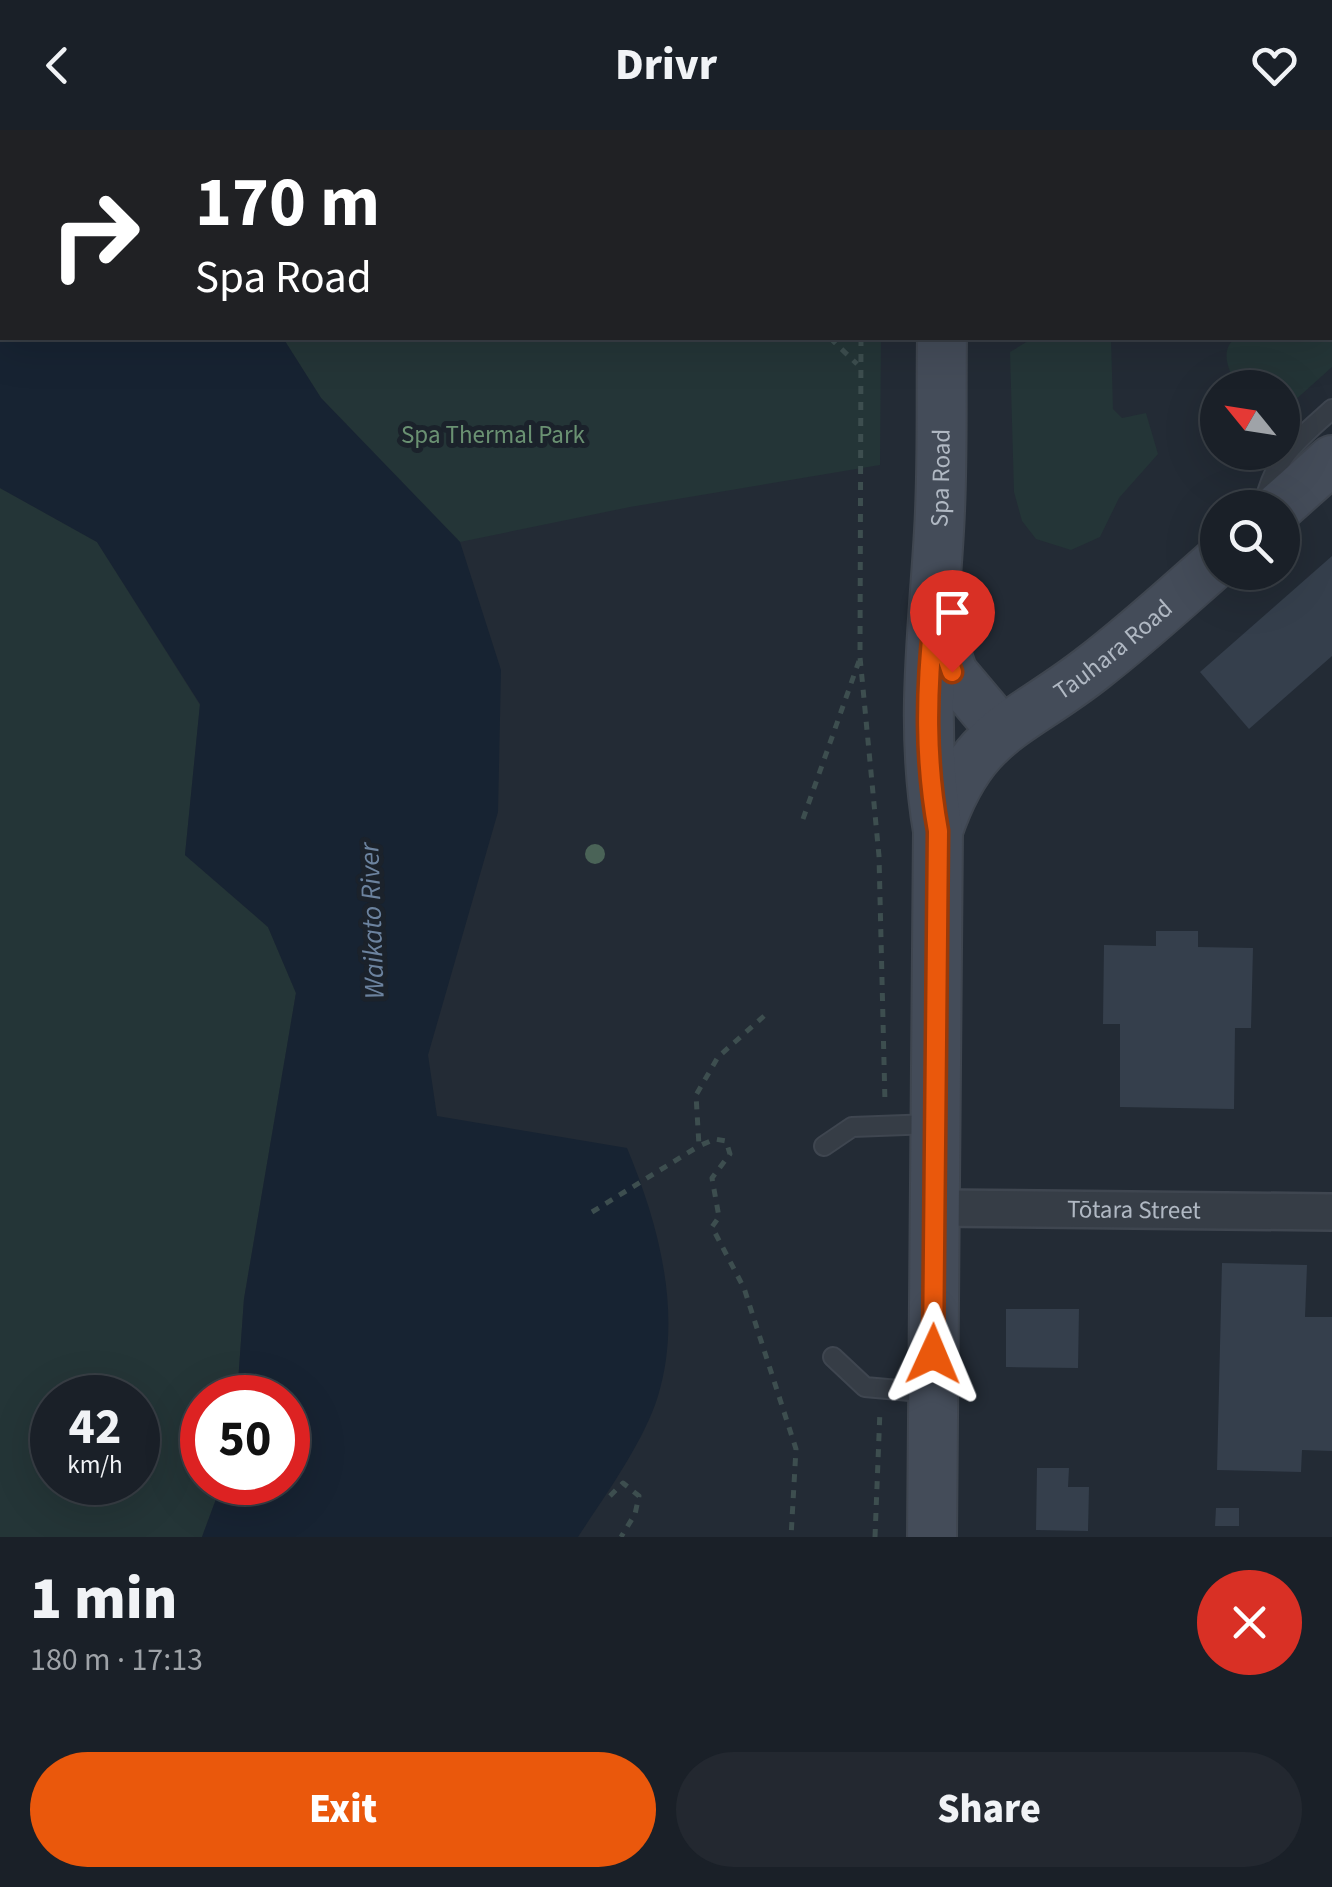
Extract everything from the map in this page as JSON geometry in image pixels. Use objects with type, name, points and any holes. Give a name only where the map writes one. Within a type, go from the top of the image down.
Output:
[{"type":"main road","name":"Spa Road","points":[[932,1537],[938,831],[926,755],[942,340]]},
{"type":"main road","points":[[1298,490],[1332,460]]},
{"type":"main road","name":"Tauhara Road","points":[[1002,730],[1091,670],[1200,576]]},
{"type":"main road","name":"Spa Road","points":[[934,620],[952,672],[1002,730],[970,763],[938,831]]},
{"type":"street","name":"Tōtara Street","points":[[936,1208],[1332,1212]]},
{"type":"lane","points":[[1268,490],[1282,455],[1332,410]]},
{"type":"lane","points":[[824,1146],[852,1127],[937,1124]]},
{"type":"lane","points":[[832,1357],[865,1388],[933,1393]]},
{"type":"path","points":[[832,340],[859,366]]},
{"type":"path","points":[[861,340],[860,657],[879,856],[885,1104]]},
{"type":"path","points":[[803,819],[860,657]]},
{"type":"path","points":[[700,1146],[696,1095],[718,1057],[764,1016]]},
{"type":"path","points":[[592,1212],[700,1146],[715,1139],[726,1141],[730,1154],[712,1178],[719,1217],[712,1227],[744,1288],[796,1448],[790,1537]]},
{"type":"path","points":[[875,1537],[880,1406]]},
{"type":"path","points":[[610,1496],[624,1483],[640,1496],[635,1514],[621,1537]]},
{"type":"green space","name":"Spa Thermal Park","points":[[284,340],[881,340],[880,465],[630,507],[460,542],[321,398]]},
{"type":"green space","points":[[1030,340],[1111,340],[1113,409],[1122,418],[1146,413],[1158,454],[1119,498],[1100,537],[1071,550],[1036,539],[1022,521],[1014,492],[1010,352]]},
{"type":"green space","points":[[1233,340],[1332,340],[1332,367],[1300,396],[1300,370],[1230,370],[1227,349]]},
{"type":"green space","points":[[0,488],[97,542],[200,705],[185,855],[268,927],[296,993],[244,1299],[239,1375],[180,1375],[180,1505],[214,1505],[202,1537],[0,1537]]},
{"type":"water","name":"Waikato River","points":[[0,340],[284,340],[321,398],[460,542],[501,670],[498,812],[428,1055],[437,1116],[627,1148],[649,1208],[668,1302],[665,1365],[652,1414],[578,1537],[202,1537],[214,1505],[310,1505],[310,1375],[239,1375],[244,1299],[296,993],[268,927],[185,855],[200,704],[97,542],[0,488]]},
{"type":"building","points":[[1332,556],[1332,656],[1249,729],[1200,672],[1293,590],[1300,590],[1300,584]]},
{"type":"building","points":[[1156,931],[1198,931],[1198,947],[1253,948],[1251,1028],[1235,1028],[1234,1109],[1120,1107],[1120,1024],[1103,1024],[1104,945],[1156,946]]},
{"type":"building","points":[[1222,1263],[1307,1265],[1305,1317],[1332,1317],[1332,1451],[1302,1450],[1301,1472],[1217,1470]]},
{"type":"building","points":[[1006,1309],[1079,1309],[1078,1368],[1006,1367]]},
{"type":"building","points":[[1037,1468],[1069,1468],[1068,1487],[1089,1487],[1088,1531],[1036,1530]]},
{"type":"building","points":[[1216,1508],[1239,1508],[1239,1526],[1215,1526]]},
{"type":"route","points":[[933,1354],[938,831],[926,755],[926,706],[934,620],[952,672]]}]
